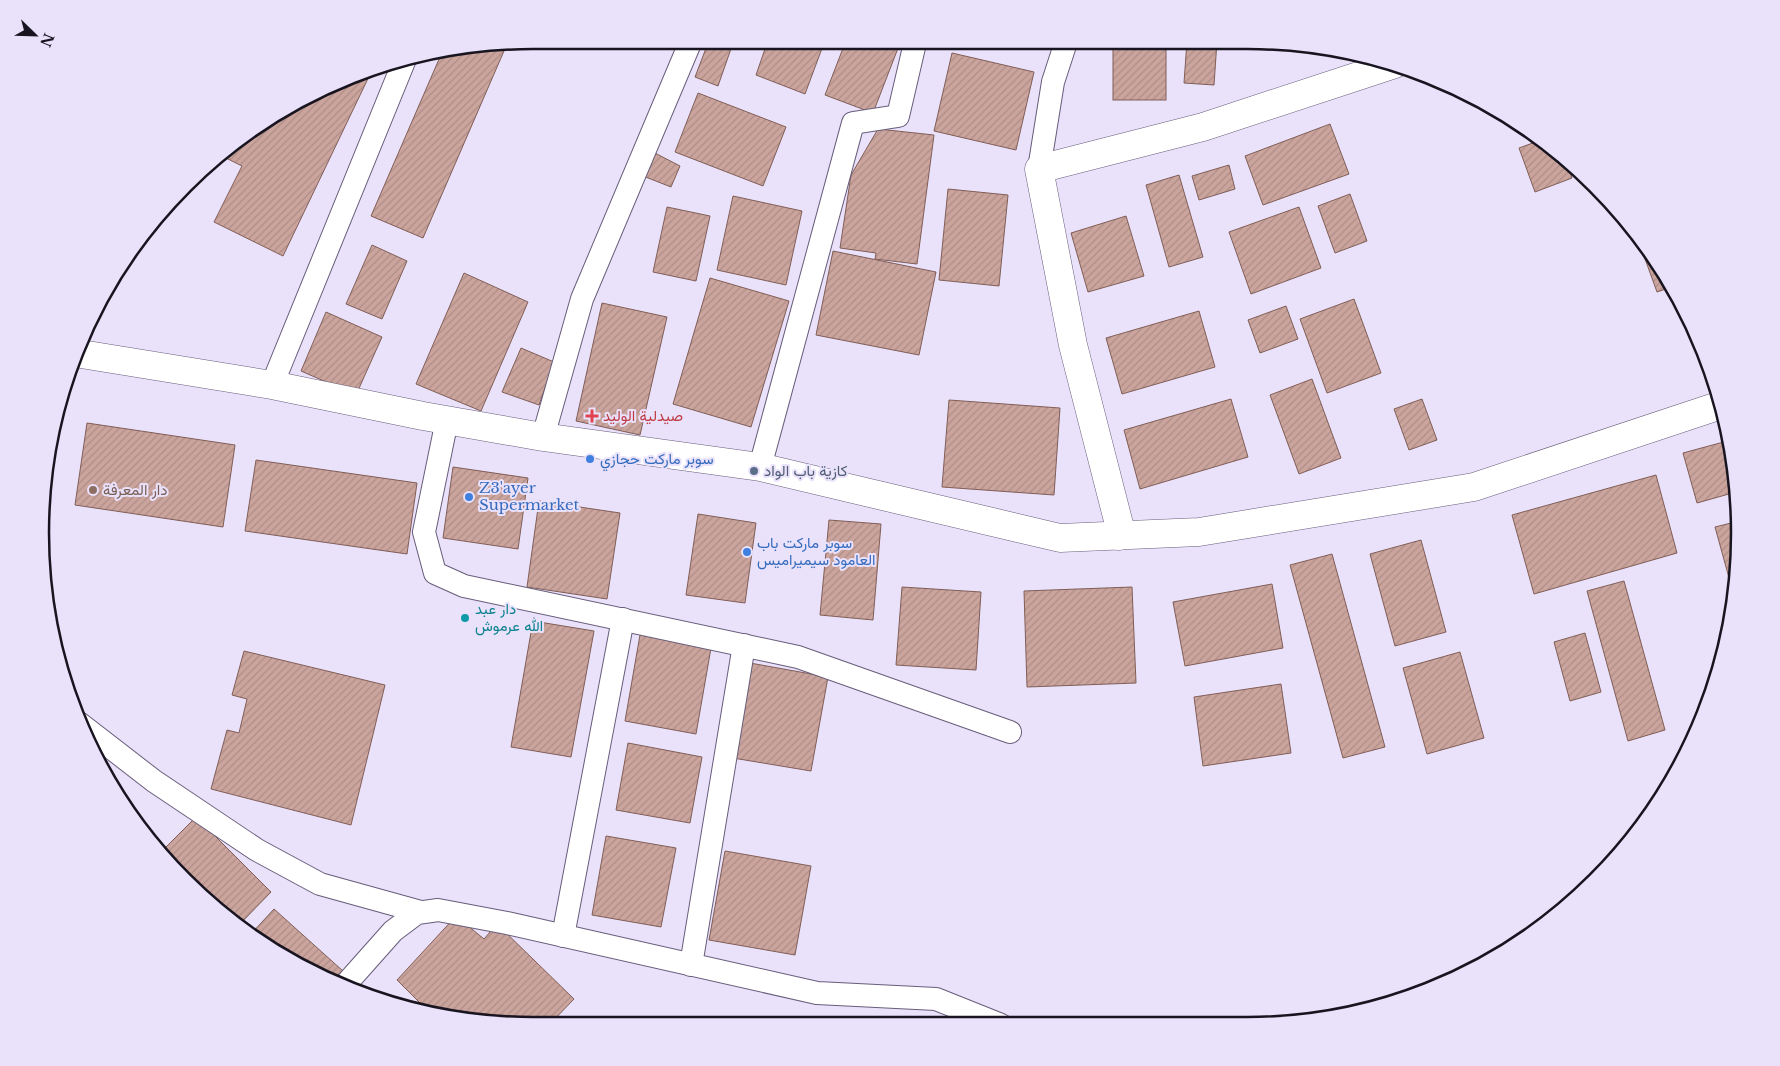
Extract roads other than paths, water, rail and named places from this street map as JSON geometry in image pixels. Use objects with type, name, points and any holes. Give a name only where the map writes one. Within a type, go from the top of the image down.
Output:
[{"type":"street","points":[[543,437],[582,299],[687,49]]},
{"type":"street","points":[[760,467],[852,123],[898,116],[913,49]]},
{"type":"street","points":[[1064,49],[1053,82],[1039,169],[1073,345],[1121,532],[1119,536]]},
{"type":"street","points":[[272,384],[402,67]]},
{"type":"street","points":[[1039,169],[1203,127],[1383,68]]},
{"type":"street","points":[[83,354],[272,384],[447,420],[543,437],[760,467],[1060,538],[1199,532],[1474,487],[1715,407]]},
{"type":"street","points":[[447,420],[424,532],[435,573],[464,586],[798,657],[1010,732]]},
{"type":"street","points":[[563,936],[623,619]]},
{"type":"street","points":[[692,965],[744,645]]},
{"type":"street","points":[[93,734],[154,780],[257,850],[320,884],[421,912]]},
{"type":"street","points":[[349,980],[393,931],[417,913],[438,910],[817,993],[936,999],[981,1017]]},
{"type":"place","name":"صيدلية الوليد","points":[[592,416]]},
{"type":"place","name":"سوبر ماركت حجازي","points":[[590,459]]},
{"type":"place","name":"كازية باب الواد","points":[[754,471]]},
{"type":"place","name":"دار المعرفة","points":[[93,490]]},
{"type":"place","name":"Z3'ayer Supermarket","points":[[469,497]]},
{"type":"place","name":"سوبر ماركت باب العامود سيميراميس","points":[[747,552]]},
{"type":"place","name":"دار عبد الله عرموش","points":[[465,618]]}]
